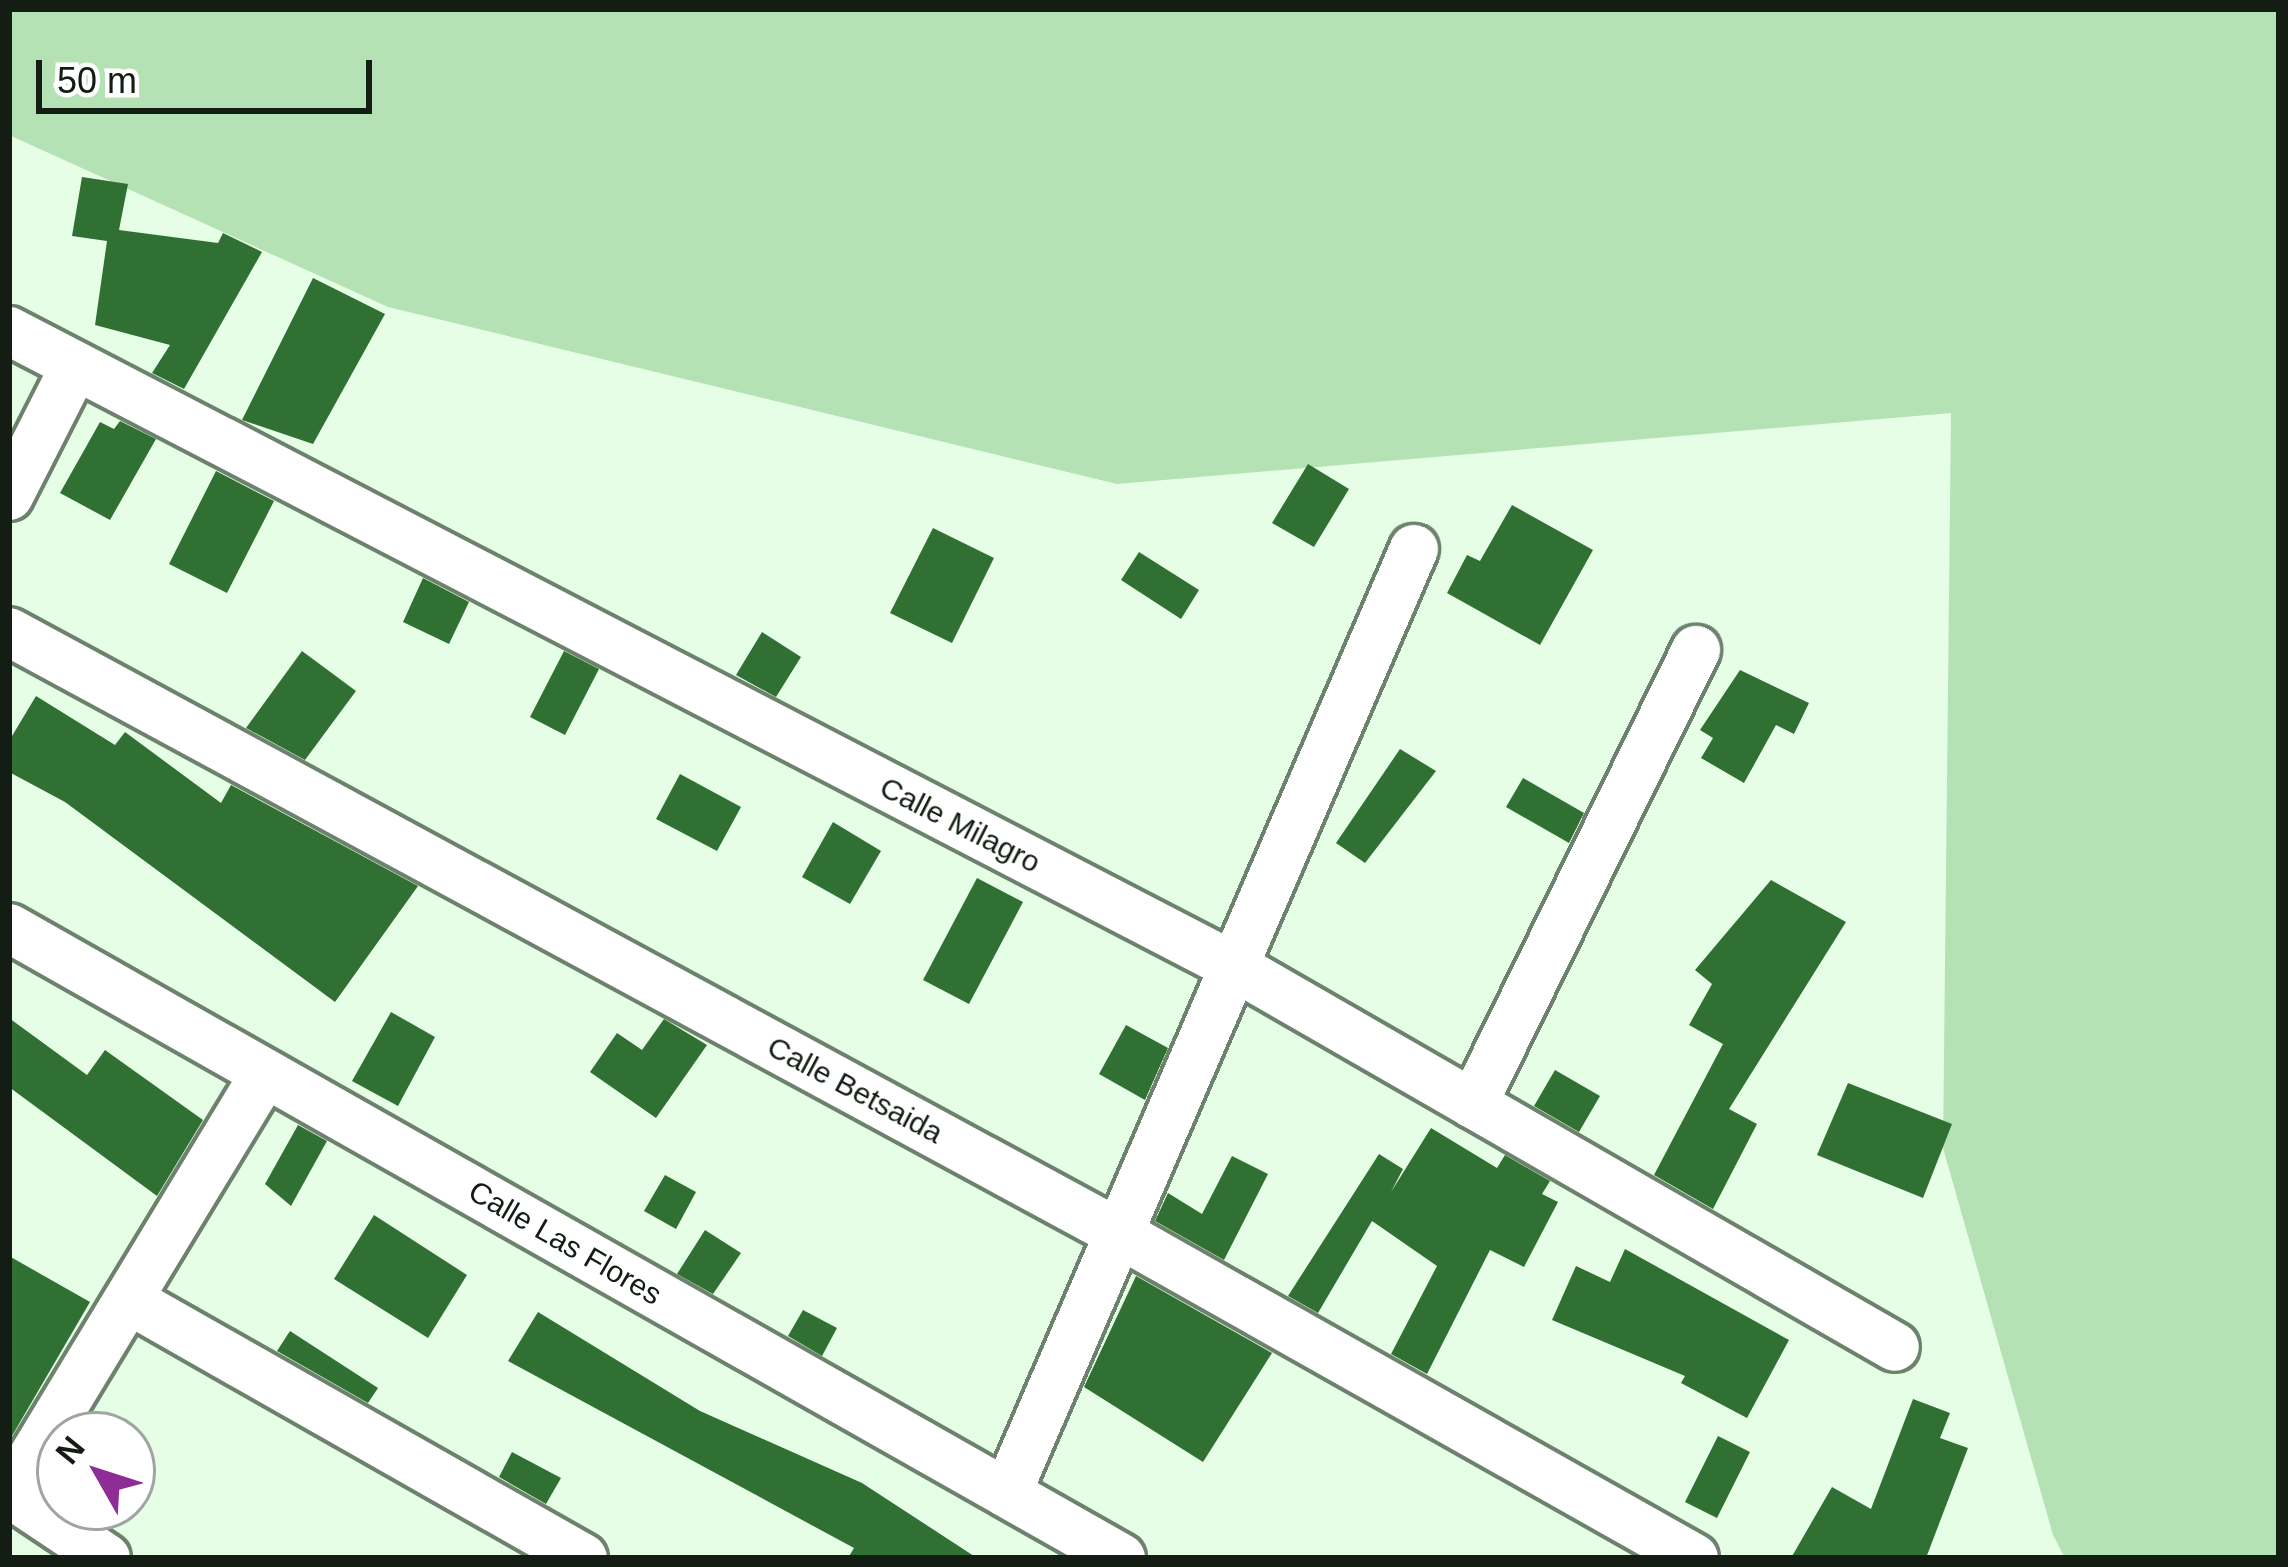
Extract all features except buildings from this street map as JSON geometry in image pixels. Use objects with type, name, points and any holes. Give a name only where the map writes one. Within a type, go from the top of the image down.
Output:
[{"type":"street","name":"Calle Milagro","points":[[9,331],[1237,968],[1894,1347]]},
{"type":"street","points":[[9,496],[75,366]]},
{"type":"street","points":[[1007,1493],[1414,549]]},
{"type":"street","name":"Calle Betsaida","points":[[9,632],[1120,1234],[1694,1558]]},
{"type":"street","points":[[1472,1104],[1696,650]]},
{"type":"street","name":"Calle Las Flores","points":[[9,928],[1121,1558]]},
{"type":"street","points":[[106,1558],[11,1496],[265,1073]]},
{"type":"street","points":[[129,1300],[583,1558]]},
{"type":"green space","points":[[9,9],[2279,9],[2279,1558],[2065,1558],[2053,1535],[1943,1148],[1951,413],[1117,484],[388,307],[9,135]]}]
